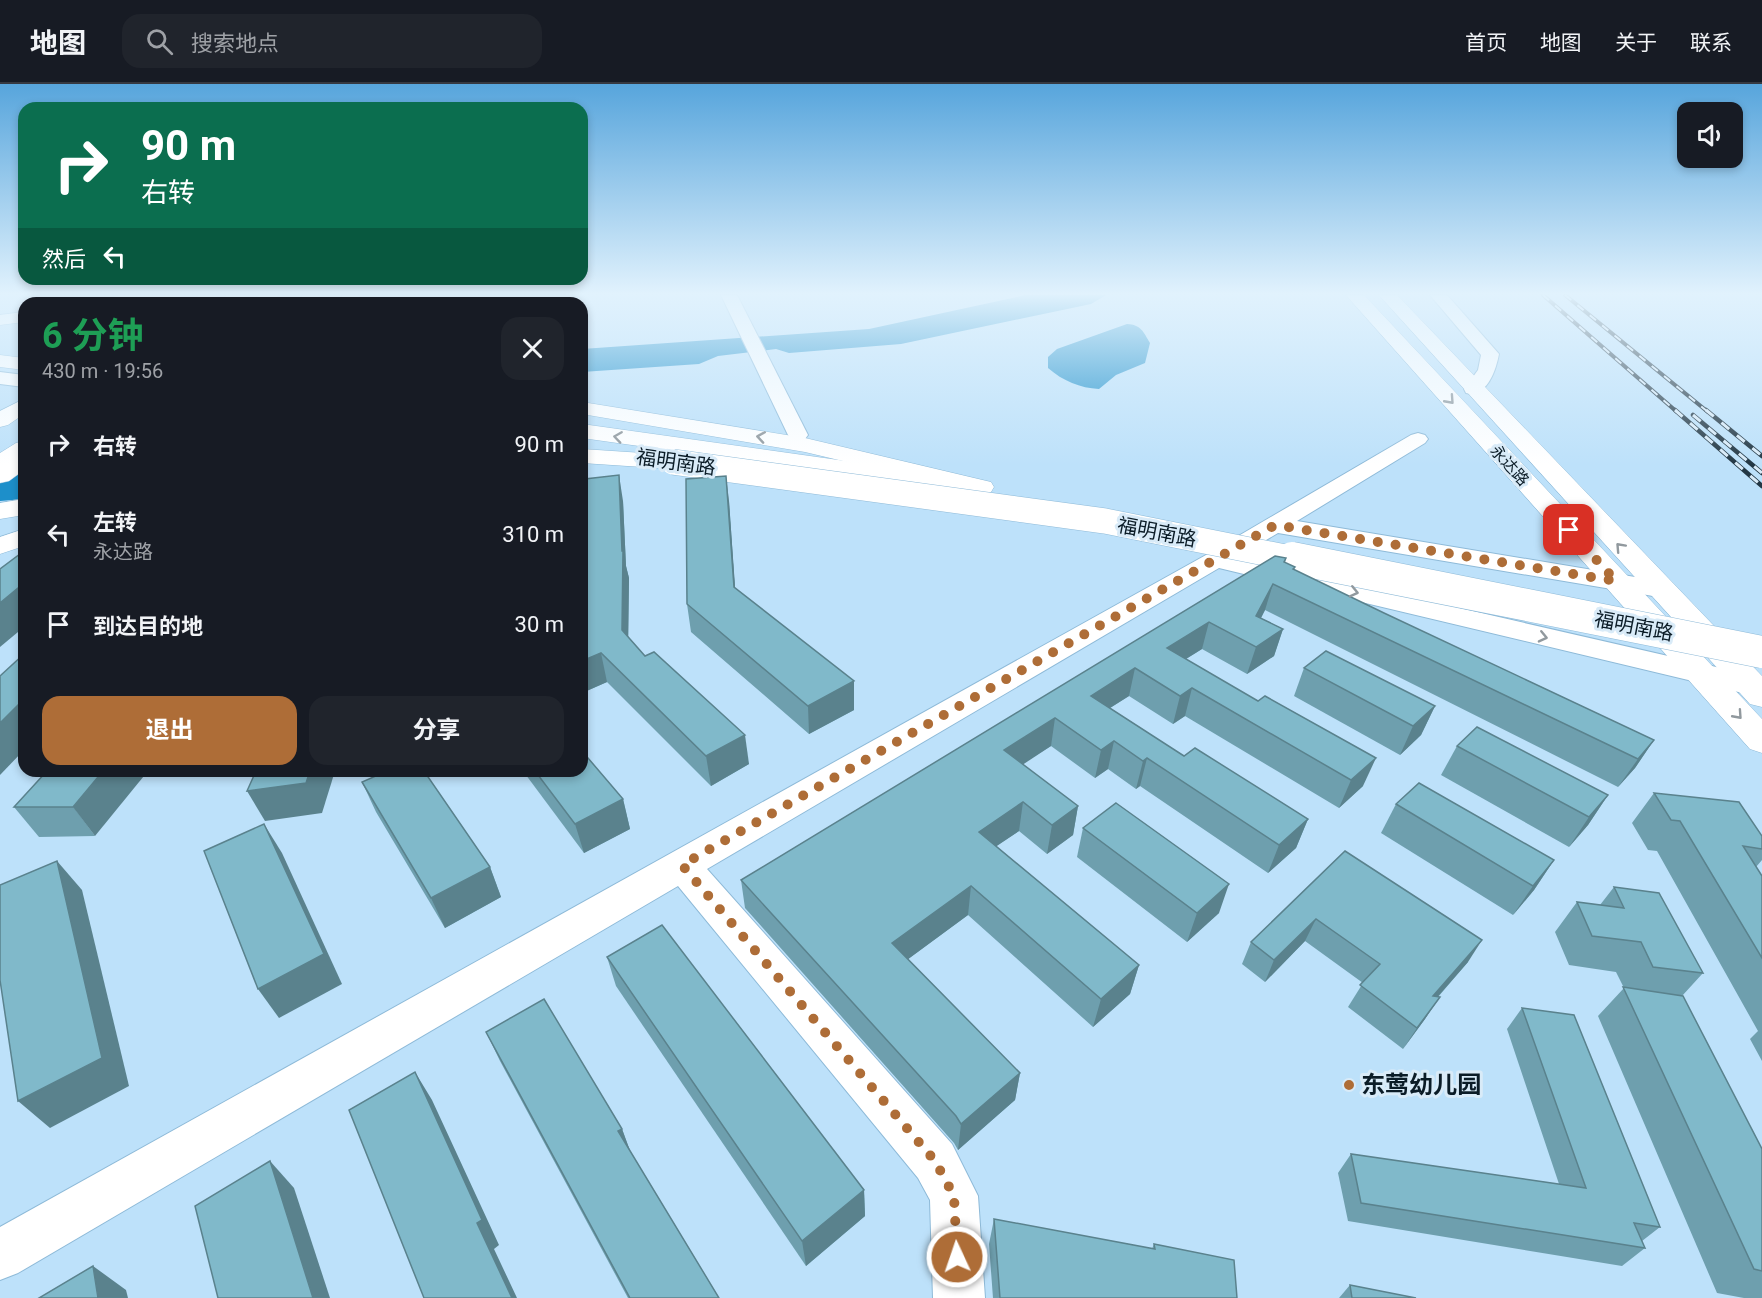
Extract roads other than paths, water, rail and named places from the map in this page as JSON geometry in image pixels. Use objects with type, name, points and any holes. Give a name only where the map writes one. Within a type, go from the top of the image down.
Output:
[{"type":"main road","name":"永达路","points":[[1406,352],[1762,741]]},
{"type":"main road","name":"永达路","points":[[1439,352],[1756,691]]},
{"type":"main road","points":[[0,361],[18,363]]},
{"type":"main road","points":[[0,420],[18,409]]},
{"type":"main road","points":[[588,409],[805,445],[982,487]]},
{"type":"main road","name":"福明南路","points":[[588,432],[982,487],[1762,632]]},
{"type":"main road","points":[[0,451],[18,439]]},
{"type":"main road","name":"福明南路","points":[[588,449],[1105,521],[1762,652]]},
{"type":"main road","points":[[588,456],[673,462]]},
{"type":"main road","points":[[0,476],[18,458]]},
{"type":"main road","points":[[0,511],[18,508]]},
{"type":"main road","points":[[0,546],[18,539]]},
{"type":"street","points":[[757,352],[798,435]]},
{"type":"street","points":[[1473,389],[1487,370],[1490,354],[1488,352]]},
{"type":"street","points":[[0,378],[18,380]]},
{"type":"street","points":[[0,1255],[1215,560],[1418,439]]},
{"type":"street","points":[[1275,525],[1659,589]]},
{"type":"street","points":[[1215,560],[1700,673],[1756,691]]},
{"type":"street","points":[[682,865],[935,1161],[954,1196],[959,1298]]},
{"type":"water","points":[[588,352],[754,352],[718,356],[699,364],[588,372]]},
{"type":"water","points":[[1054,352],[1148,352],[1145,363],[1116,375],[1099,389],[1072,383],[1060,377],[1048,368],[1048,357]]},
{"type":"water","points":[[0,469],[18,470],[18,500],[0,501]]},
{"type":"railway","points":[[1608,352],[1677,412]]},
{"type":"railway","points":[[1634,352],[1708,412]]},
{"type":"railway","points":[[1675,410],[1762,486]]},
{"type":"railway","points":[[1706,410],[1762,456]]},
{"type":"railway","points":[[1693,415],[1762,473]]},
{"type":"place","name":"东莺幼儿园","points":[[1349,1085]]}]
